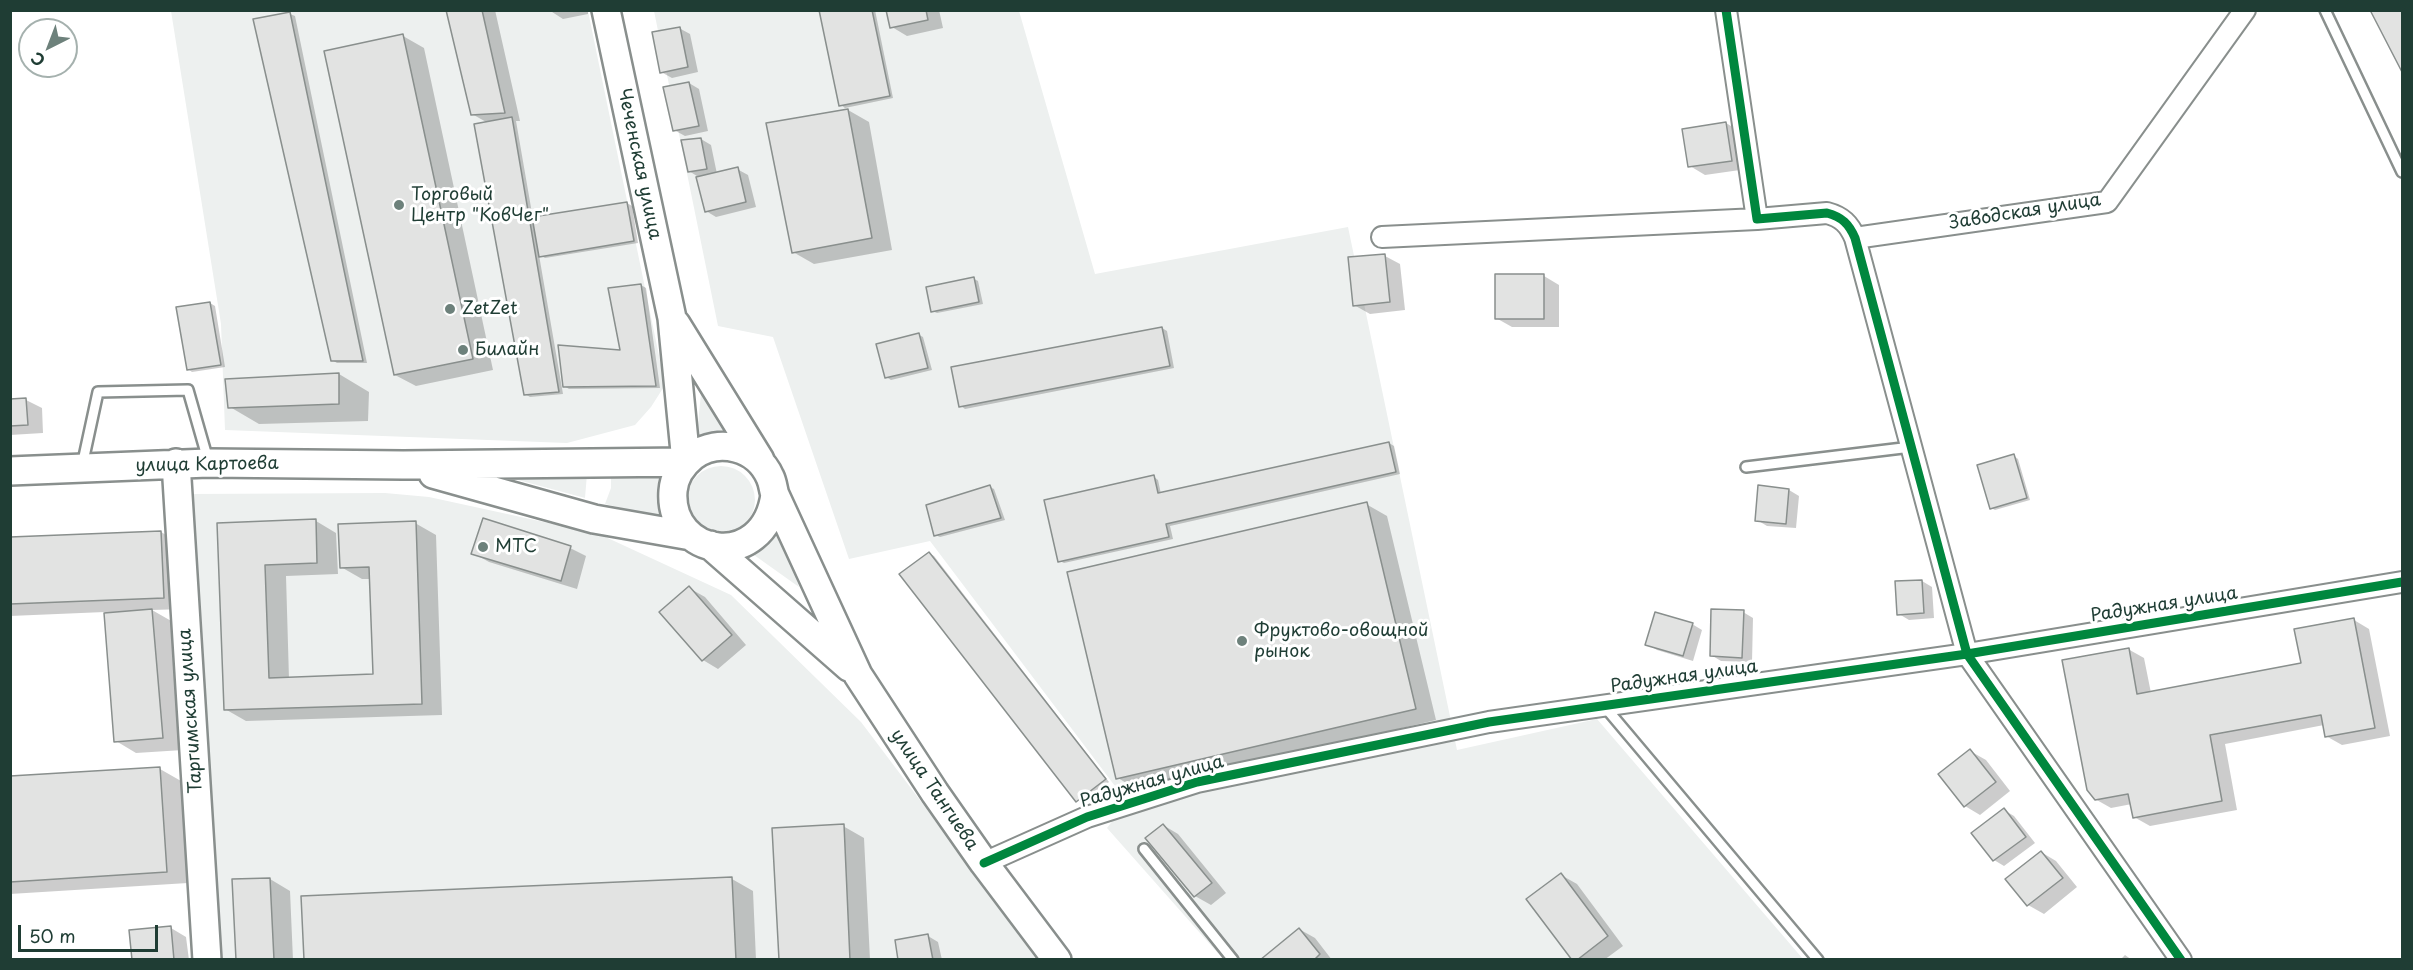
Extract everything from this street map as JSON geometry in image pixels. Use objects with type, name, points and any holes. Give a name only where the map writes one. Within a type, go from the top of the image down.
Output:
[{"type":"main road","name":"Чеченская улица","points":[[606,10],[672,318],[686,462]]},
{"type":"main road","name":"Чеченская улица","points":[[672,318],[762,463]]},
{"type":"main road","points":[[716,446],[732,446],[748,452],[762,463],[771,478],[775,495],[858,675],[682,525],[673,500],[678,473],[686,462],[700,452],[716,446]]},
{"type":"main road","name":"улица Картоева","points":[[10,471],[176,463],[403,465],[686,462]]},
{"type":"main road","name":"Таргимская улица","points":[[176,463],[207,960]]},
{"type":"main road","name":"улица Картоева","points":[[403,465],[594,519],[701,540]]},
{"type":"main road","points":[[701,540],[726,547],[741,544],[755,537],[766,525],[775,495]]},
{"type":"main road","name":"улица Тангиева","points":[[858,675],[934,793],[1057,960]]},
{"type":"street","points":[[1726,10],[1757,219]]},
{"type":"street","name":"Заводская улица","points":[[1855,238],[2107,202],[2245,10]]},
{"type":"street","points":[[1382,237],[1757,219],[1827,213],[1838,216],[1850,225],[1967,654],[2181,960]]},
{"type":"street","name":"Радужная улица","points":[[984,863],[1087,817],[1197,782],[1489,722],[1967,654],[2403,582]]},
{"type":"lane","points":[[2325,10],[2403,172]]},
{"type":"lane","points":[[82,468],[98,392],[188,390],[208,463]]},
{"type":"lane","points":[[1746,467],[1911,447]]},
{"type":"lane","points":[[1604,706],[1818,960]]},
{"type":"lane","points":[[1144,849],[1233,960]]},
{"type":"shaded area","points":[[171,11],[588,11],[665,385],[651,407],[635,425],[567,443],[225,430],[221,324]]},
{"type":"shaded area","points":[[654,11],[1019,11],[1095,274],[1348,227],[1457,750],[1597,719],[1803,959],[1223,959],[1107,828],[1127,802],[930,541],[849,559],[773,337],[718,326]]},
{"type":"shaded area","points":[[701,393],[729,439],[696,445]]},
{"type":"shaded area","points":[[721,466],[734,469],[745,476],[752,487],[755,500],[752,513],[745,524],[734,531],[721,534],[708,531],[697,524],[690,513],[687,500],[690,487],[697,476],[708,469]]},
{"type":"shaded area","points":[[481,470],[587,474],[585,498]]},
{"type":"shaded area","points":[[611,473],[670,475],[669,519],[605,504],[611,488]]},
{"type":"shaded area","points":[[385,493],[429,497],[599,534],[731,595],[861,722],[1040,959],[217,959],[189,494]]},
{"type":"shaded area","points":[[779,525],[799,587],[747,550],[761,547]]},
{"type":"building","points":[[446,10],[482,10],[505,113],[471,115]]},
{"type":"building","points":[[819,10],[872,10],[890,96],[839,106]]},
{"type":"building","points":[[886,10],[926,10],[928,20],[890,28]]},
{"type":"building","points":[[2370,10],[2402,10],[2402,72]]},
{"type":"building","points":[[290,12],[363,361],[331,361],[253,19]]},
{"type":"building","points":[[680,27],[688,67],[660,73],[652,32]]},
{"type":"building","name":"Торговый Центр \"КовЧег\"","points":[[403,34],[473,359],[394,375],[324,51]]},
{"type":"building","points":[[689,82],[699,126],[673,131],[663,87]]},
{"type":"building","points":[[848,109],[872,238],[792,253],[766,123]]},
{"type":"building","points":[[512,117],[559,392],[524,395],[474,124]]},
{"type":"building","points":[[1726,122],[1732,161],[1688,167],[1682,129]]},
{"type":"building","points":[[701,138],[707,169],[688,172],[681,140]]},
{"type":"building","points":[[738,167],[746,202],[705,212],[696,177]]},
{"type":"building","points":[[627,202],[634,241],[539,257],[532,217]]},
{"type":"building","points":[[1385,254],[1390,302],[1353,306],[1348,257]]},
{"type":"building","points":[[1495,274],[1544,274],[1544,319],[1495,319]]},
{"type":"building","points":[[974,277],[979,302],[931,312],[926,287]]},
{"type":"building","points":[[641,284],[656,386],[563,387],[558,345],[620,350],[608,288]]},
{"type":"building","points":[[210,302],[221,365],[187,370],[176,307]]},
{"type":"building","points":[[1162,327],[1170,366],[959,407],[951,367]]},
{"type":"building","points":[[919,333],[928,368],[885,378],[876,344]]},
{"type":"building","points":[[339,373],[339,404],[228,408],[225,379]]},
{"type":"building","points":[[26,398],[28,425],[10,426],[10,399]]},
{"type":"building","points":[[1389,442],[1396,472],[1166,524],[1169,537],[1058,562],[1044,500],[1154,475],[1158,493]]},
{"type":"building","points":[[2014,454],[2027,498],[1990,509],[1977,465]]},
{"type":"building","points":[[990,485],[1001,518],[934,536],[926,505]]},
{"type":"building","points":[[1758,485],[1789,489],[1786,524],[1755,521]]},
{"type":"building","name":"Фруктово-овощной рынок","points":[[1367,502],[1416,709],[1116,779],[1067,572]]},
{"type":"building","points":[[483,518],[571,546],[561,581],[471,554]]},
{"type":"building","points":[[316,519],[317,563],[265,565],[269,678],[373,674],[369,567],[340,568],[338,524],[416,521],[422,704],[224,710],[217,523]]},
{"type":"building","points":[[161,531],[164,598],[10,604],[10,537]]},
{"type":"building","points":[[929,552],[1106,779],[1076,802],[899,574]]},
{"type":"building","points":[[1922,580],[1924,613],[1897,615],[1895,581]]},
{"type":"building","points":[[689,586],[732,635],[702,661],[659,612]]},
{"type":"building","points":[[152,609],[163,738],[114,742],[104,613]]},
{"type":"building","points":[[1711,609],[1744,610],[1742,658],[1710,656]]},
{"type":"building","points":[[1655,612],[1693,623],[1683,656],[1645,645]]},
{"type":"building","points":[[2354,618],[2375,728],[2325,737],[2321,715],[2210,735],[2222,801],[2133,818],[2128,794],[2095,800],[2087,790],[2062,660],[2129,648],[2137,694],[2301,663],[2294,629]]},
{"type":"building","points":[[1970,749],[1996,782],[1964,807],[1938,774]]},
{"type":"building","points":[[160,767],[167,872],[10,882],[10,776]]},
{"type":"building","points":[[2004,808],[2026,837],[1993,861],[1971,833]]},
{"type":"building","points":[[844,824],[850,960],[779,960],[772,828]]},
{"type":"building","points":[[1163,824],[1212,883],[1194,897],[1145,838]]},
{"type":"building","points":[[2041,851],[2063,878],[2027,906],[2005,879]]},
{"type":"building","points":[[1561,873],[1608,936],[1577,960],[1572,960],[1526,899]]},
{"type":"building","points":[[732,877],[736,960],[304,960],[301,896]]},
{"type":"building","points":[[270,878],[274,960],[236,960],[232,879]]},
{"type":"building","points":[[171,926],[174,960],[132,960],[129,930]]},
{"type":"building","points":[[1299,928],[1320,954],[1314,960],[1260,960]]},
{"type":"building","points":[[928,934],[933,960],[898,960],[895,940]]},
{"type":"cycle path","points":[[1726,10],[1757,219],[1827,213],[1841,219],[1853,233],[1967,654],[2181,960]]},
{"type":"cycle path","points":[[984,863],[1087,817],[1197,782],[1489,722],[1967,654],[2402,582]]},
{"type":"place","name":"Торговый Центр \"КовЧег\"","points":[[399,205]]},
{"type":"place","name":"ZetZet","points":[[450,309]]},
{"type":"place","name":"Билайн","points":[[463,350]]},
{"type":"place","name":"МТС","points":[[483,547]]},
{"type":"place","name":"Фруктово-овощной рынок","points":[[1242,641]]}]
